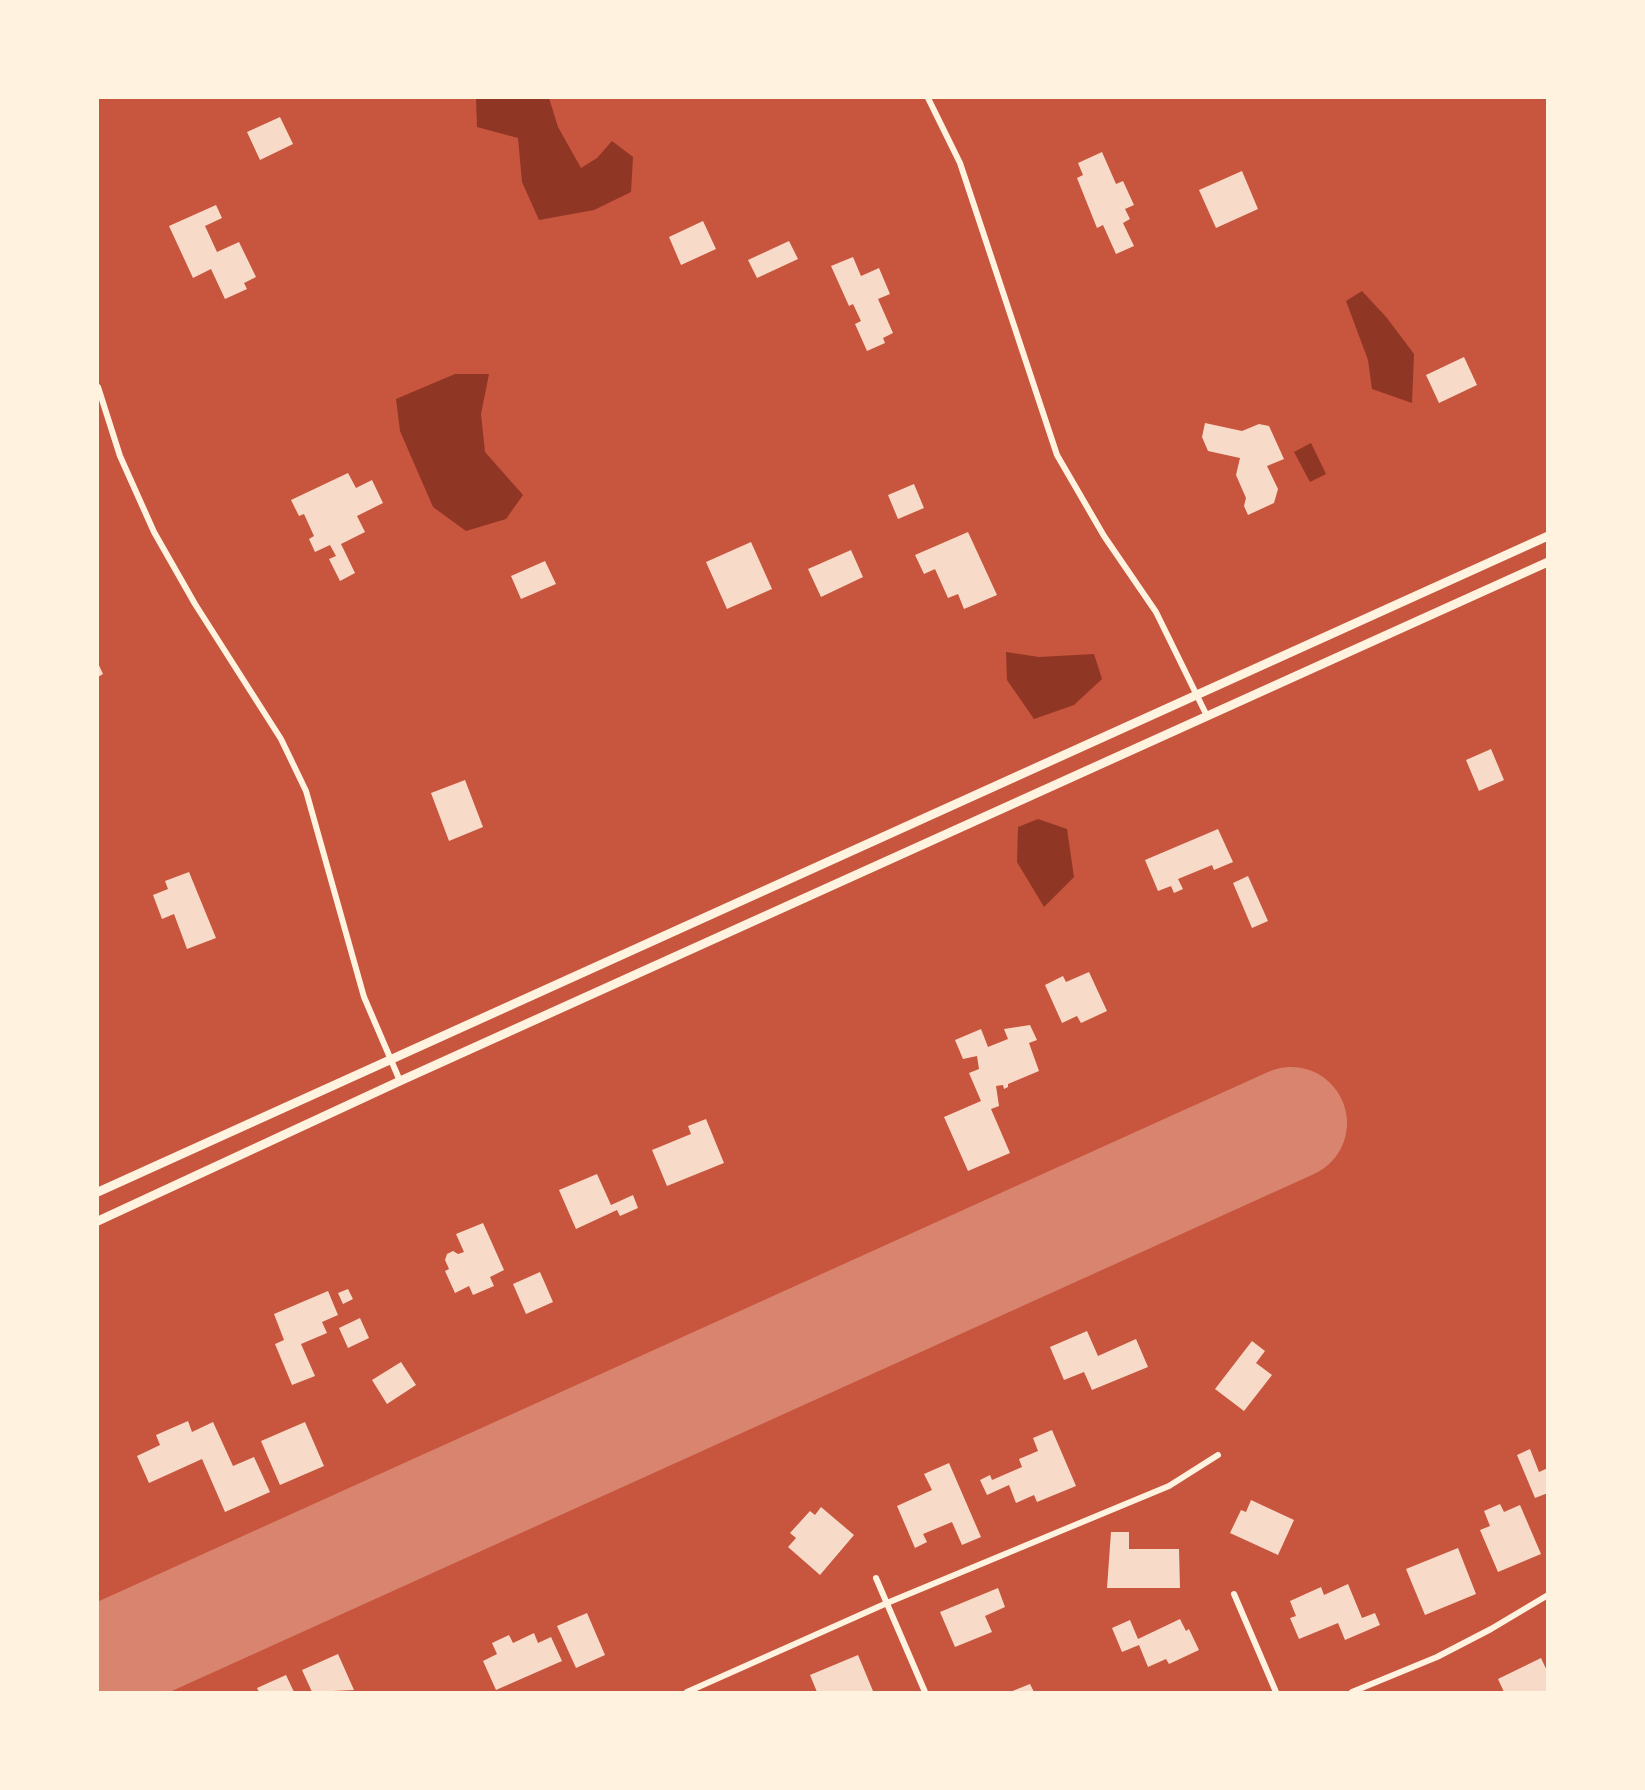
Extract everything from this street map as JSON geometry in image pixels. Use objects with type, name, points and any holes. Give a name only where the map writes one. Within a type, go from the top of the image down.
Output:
[{"type":"street","points":[[928,98],[960,163],[1057,455],[1104,536],[1156,612],[1207,716]]},
{"type":"street","points":[[98,387],[120,456],[154,532],[195,604],[281,739],[306,791],[364,997],[400,1081]]},
{"type":"street","points":[[98,1192],[389,1058],[1548,536]]},
{"type":"street","points":[[98,1221],[400,1081],[1548,562]]},
{"type":"street","points":[[687,1692],[887,1603],[1169,1486],[1218,1455]]},
{"type":"street","points":[[876,1578],[925,1692]]},
{"type":"street","points":[[1234,1594],[1276,1692]]},
{"type":"street","points":[[1352,1692],[1464,1643],[1548,1595]]},
{"type":"shaded area","points":[[476,98],[549,98],[558,127],[581,168],[597,158],[612,141],[633,157],[631,192],[594,210],[539,220],[522,182],[518,138],[477,127]]},
{"type":"shaded area","points":[[1362,291],[1387,318],[1414,354],[1412,403],[1372,389],[1368,360],[1346,301]]},
{"type":"shaded area","points":[[455,374],[489,374],[481,414],[485,452],[523,495],[506,519],[466,531],[433,507],[400,431],[396,399]]},
{"type":"shaded area","points":[[1311,443],[1326,474],[1310,482],[1294,452]]},
{"type":"shaded area","points":[[1006,652],[1039,657],[1094,654],[1102,679],[1074,705],[1034,719],[1007,680]]},
{"type":"shaded area","points":[[1038,819],[1067,829],[1074,877],[1044,907],[1017,862],[1018,827]]},
{"type":"building","points":[[280,117],[293,144],[260,160],[247,132]]},
{"type":"building","points":[[1102,152],[1116,184],[1123,181],[1134,205],[1125,209],[1130,219],[1123,223],[1134,246],[1116,254],[1103,225],[1097,228],[1077,178],[1083,175],[1078,163]]},
{"type":"building","points":[[1242,171],[1258,209],[1216,228],[1199,190]]},
{"type":"building","points":[[216,205],[222,218],[205,226],[217,252],[239,242],[256,277],[244,283],[247,289],[225,299],[211,269],[193,278],[169,226]]},
{"type":"building","points":[[703,221],[716,249],[681,265],[669,237]]},
{"type":"building","points":[[789,241],[798,259],[757,278],[748,260]]},
{"type":"building","points":[[853,257],[861,276],[879,268],[890,294],[878,299],[893,333],[883,338],[885,343],[867,351],[855,324],[861,321],[853,304],[849,306],[831,266]]},
{"type":"building","points":[[1464,357],[1477,385],[1439,403],[1426,375]]},
{"type":"building","points":[[1205,423],[1242,431],[1259,424],[1269,426],[1284,459],[1267,466],[1278,489],[1274,503],[1248,515],[1244,506],[1246,498],[1236,475],[1240,458],[1208,451],[1202,437]]},
{"type":"building","points":[[348,473],[356,488],[372,480],[383,503],[357,516],[365,532],[341,544],[355,573],[340,581],[329,559],[336,556],[330,545],[315,552],[309,539],[314,536],[304,514],[299,516],[291,500]]},
{"type":"building","points":[[914,484],[924,508],[898,519],[888,495]]},
{"type":"building","points":[[968,532],[997,595],[964,609],[958,594],[948,598],[935,569],[924,574],[915,555]]},
{"type":"building","points":[[751,542],[772,589],[727,609],[706,562]]},
{"type":"building","points":[[851,550],[863,577],[821,597],[808,569]]},
{"type":"building","points":[[545,561],[556,584],[521,599],[511,576]]},
{"type":"building","points":[[98,663],[103,674],[98,677]]},
{"type":"building","points":[[1491,749],[1504,780],[1479,791],[1466,760]]},
{"type":"building","points":[[465,780],[483,827],[449,841],[431,793]]},
{"type":"building","points":[[1218,829],[1233,862],[1214,870],[1212,865],[1178,879],[1183,889],[1174,893],[1171,886],[1158,891],[1145,860]]},
{"type":"building","points":[[189,872],[216,938],[187,949],[174,914],[162,919],[153,895],[168,889],[165,881]]},
{"type":"building","points":[[1248,876],[1268,921],[1252,928],[1233,883]]},
{"type":"building","points":[[1089,972],[1107,1011],[1081,1023],[1077,1016],[1062,1023],[1045,985],[1063,976],[1066,982]]},
{"type":"building","points":[[1030,1025],[1037,1040],[1029,1043],[1039,1071],[1008,1084],[1008,1087],[1004,1089],[1003,1085],[996,1086],[999,1106],[991,1109],[1010,1153],[968,1171],[944,1117],[981,1101],[969,1073],[979,1069],[977,1056],[963,1059],[955,1040],[981,1029],[988,1047],[1008,1039],[1004,1029]]},
{"type":"building","points":[[706,1119],[724,1163],[667,1186],[652,1150],[691,1134],[688,1126]]},
{"type":"building","points":[[597,1174],[611,1205],[633,1195],[638,1208],[620,1216],[617,1210],[576,1229],[559,1190]]},
{"type":"building","points":[[483,1223],[504,1270],[490,1277],[494,1286],[473,1295],[469,1286],[455,1293],[445,1271],[449,1269],[445,1260],[447,1254],[453,1251],[458,1254],[464,1252],[456,1234]]},
{"type":"building","points":[[540,1272],[553,1302],[526,1314],[513,1284]]},
{"type":"building","points":[[348,1289],[353,1299],[343,1304],[338,1293]]},
{"type":"building","points":[[328,1291],[338,1315],[322,1322],[327,1333],[301,1344],[315,1376],[292,1385],[275,1344],[284,1340],[274,1314]]},
{"type":"building","points":[[360,1318],[369,1338],[348,1348],[339,1328]]},
{"type":"building","points":[[1087,1331],[1098,1356],[1136,1339],[1148,1367],[1092,1390],[1084,1372],[1064,1380],[1050,1347]]},
{"type":"building","points":[[1252,1341],[1265,1351],[1256,1363],[1272,1375],[1244,1411],[1215,1389]]},
{"type":"building","points":[[401,1362],[416,1385],[387,1404],[372,1380]]},
{"type":"building","points":[[188,1421],[192,1432],[213,1422],[233,1466],[254,1457],[270,1492],[225,1512],[202,1459],[149,1483],[137,1456],[160,1445],[156,1435]]},
{"type":"building","points":[[305,1422],[324,1466],[280,1485],[261,1441]]},
{"type":"building","points":[[1052,1430],[1076,1486],[1037,1502],[1034,1495],[1016,1503],[1009,1485],[987,1495],[980,1480],[990,1475],[992,1480],[1022,1467],[1019,1459],[1038,1451],[1033,1438]]},
{"type":"building","points":[[1530,1449],[1539,1472],[1548,1468],[1548,1493],[1535,1498],[1517,1455]]},
{"type":"building","points":[[949,1463],[981,1537],[962,1545],[952,1522],[923,1534],[927,1542],[915,1548],[897,1506],[932,1490],[924,1474]]},
{"type":"building","points":[[1251,1500],[1294,1520],[1278,1555],[1230,1533],[1241,1510],[1246,1512]]},
{"type":"building","points":[[1500,1504],[1504,1512],[1520,1505],[1541,1554],[1498,1572],[1480,1530],[1490,1526],[1484,1511]]},
{"type":"building","points":[[821,1507],[854,1535],[820,1575],[788,1547],[796,1538],[790,1533],[810,1511],[815,1515]]},
{"type":"building","points":[[1111,1532],[1129,1532],[1129,1549],[1179,1549],[1180,1588],[1107,1588]]},
{"type":"building","points":[[1458,1548],[1476,1594],[1425,1615],[1406,1569]]},
{"type":"building","points":[[1348,1584],[1362,1618],[1375,1613],[1380,1625],[1345,1640],[1338,1623],[1299,1639],[1290,1618],[1296,1616],[1290,1601],[1321,1587],[1324,1595]]},
{"type":"building","points":[[998,1588],[1005,1607],[985,1616],[992,1632],[955,1647],[940,1612]]},
{"type":"building","points":[[587,1613],[605,1655],[576,1668],[557,1626]]},
{"type":"building","points":[[1180,1619],[1186,1631],[1189,1629],[1199,1650],[1169,1664],[1166,1659],[1148,1667],[1139,1645],[1122,1652],[1112,1628],[1130,1620],[1138,1639]]},
{"type":"building","points":[[534,1633],[538,1643],[551,1637],[562,1661],[496,1690],[483,1661],[497,1654],[492,1643],[509,1635],[513,1643]]},
{"type":"building","points":[[338,1654],[354,1690],[312,1692],[302,1670]]},
{"type":"building","points":[[858,1655],[873,1691],[817,1692],[810,1675]]},
{"type":"building","points":[[1541,1658],[1548,1673],[1548,1692],[1504,1692],[1498,1679]]},
{"type":"building","points":[[286,1675],[294,1692],[259,1692],[257,1688]]},
{"type":"building","points":[[1030,1684],[1034,1692],[1010,1692]]},
{"type":"runway","points":[[98,1663],[1291,1123]]}]
